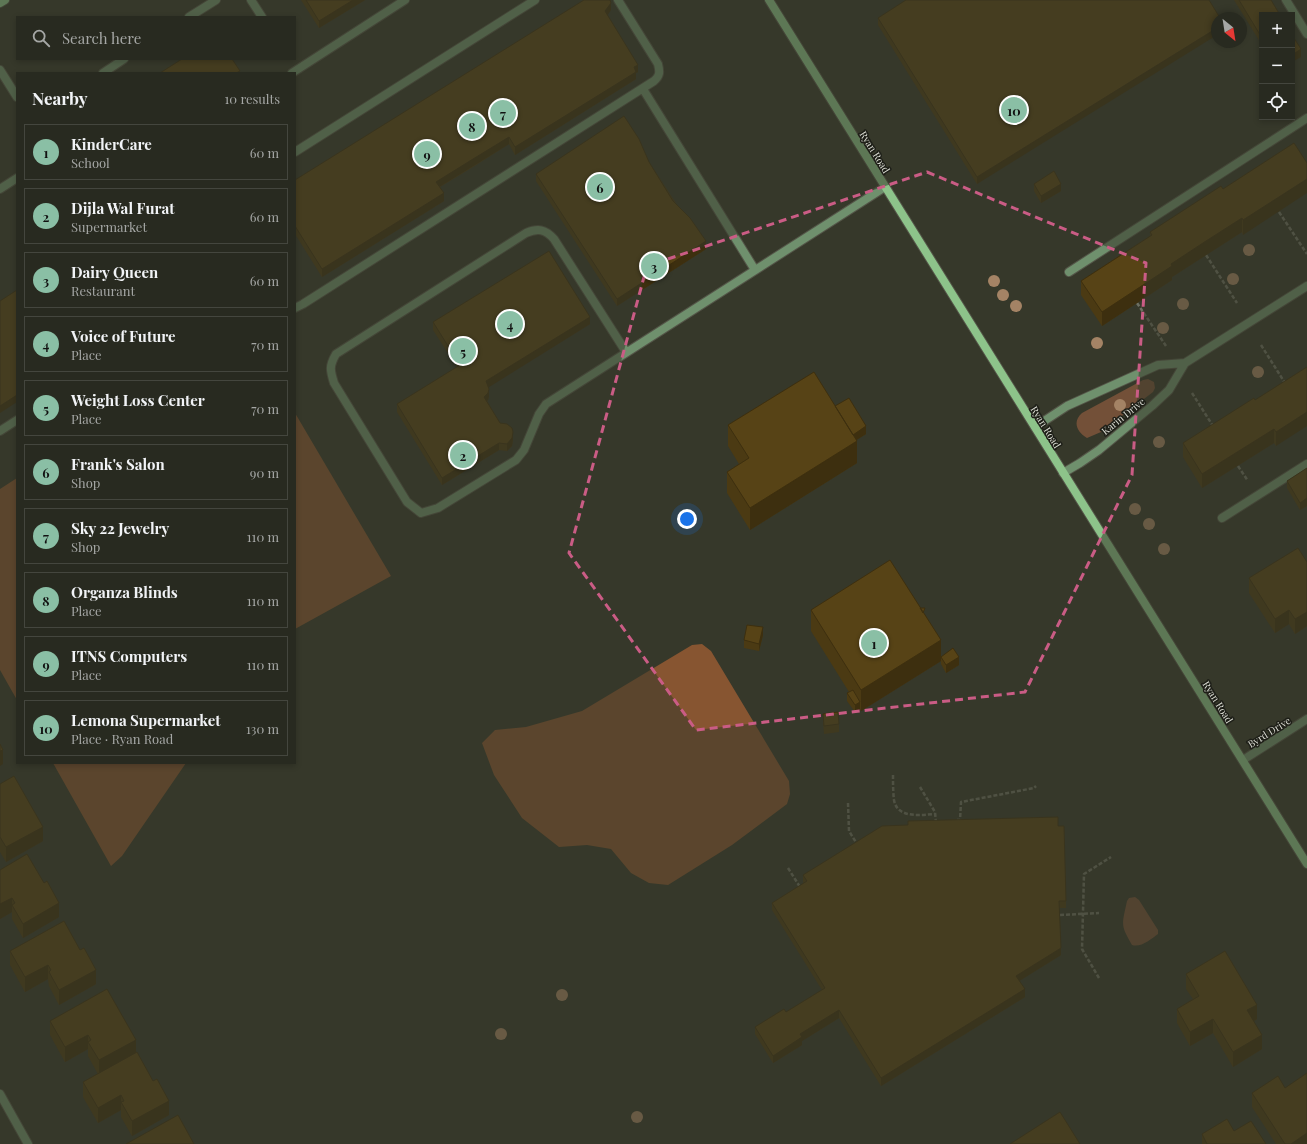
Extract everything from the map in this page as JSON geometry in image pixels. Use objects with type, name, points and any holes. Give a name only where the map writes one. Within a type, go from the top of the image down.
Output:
[{"type":"main road","points":[[0,3],[5,0]]},
{"type":"main road","name":"Ryan Road","points":[[769,0],[1307,864]]},
{"type":"street","points":[[191,16],[216,0]]},
{"type":"street","points":[[251,0],[261,16]]},
{"type":"street","points":[[294,72],[405,0]]},
{"type":"street","points":[[296,151],[535,0]]},
{"type":"street","points":[[296,308],[643,89],[658,77],[660,70],[658,64],[618,0]]},
{"type":"street","points":[[1286,0],[1307,34]]},
{"type":"street","points":[[104,72],[122,60]]},
{"type":"street","points":[[0,70],[16,95]]},
{"type":"street","points":[[643,89],[755,270]]},
{"type":"street","points":[[1068,272],[1307,118]]},
{"type":"street","points":[[0,189],[16,179]]},
{"type":"street","points":[[626,352],[554,239],[549,233],[542,230],[534,230],[526,233],[336,354],[331,363],[331,373],[334,383],[407,502],[421,513],[438,508],[516,460],[524,450],[539,414],[546,404],[885,187]]},
{"type":"street","name":"Karin Drive","points":[[1063,473],[1098,450],[1152,406],[1169,390],[1185,363],[1307,286]]},
{"type":"street","name":"Karin Drive","points":[[1035,427],[1067,406],[1158,365],[1185,363]]},
{"type":"street","points":[[0,431],[16,421]]},
{"type":"street","points":[[1222,518],[1307,464]]},
{"type":"street","name":"Byrd Drive","points":[[1242,760],[1307,720]]},
{"type":"street","points":[[0,1094],[28,1144]]},
{"type":"path","points":[[1279,212],[1307,254]]},
{"type":"path","points":[[1206,256],[1237,302]]},
{"type":"path","points":[[1137,303],[1166,346]]},
{"type":"path","points":[[1261,345],[1286,385]]},
{"type":"path","points":[[1192,393],[1215,429]]},
{"type":"path","points":[[1238,466],[1249,483]]},
{"type":"path","points":[[893,775],[894,802],[899,809],[910,815],[935,814]]},
{"type":"path","points":[[920,786],[935,812],[936,827]]},
{"type":"path","points":[[952,821],[960,820],[961,802],[1034,788],[1036,786]]},
{"type":"path","points":[[848,803],[849,831],[859,848]]},
{"type":"path","points":[[1099,978],[1082,949],[1084,874],[1111,857]]},
{"type":"path","points":[[788,868],[803,891]]},
{"type":"path","points":[[1060,915],[1099,914]]},
{"type":"highlighted area","points":[[927,172],[1146,263],[1132,475],[1025,692],[696,730],[569,553],[647,266]]},
{"type":"shaded area","points":[[1148,379],[1154,382],[1155,388],[1153,392],[1101,432],[1087,438],[1078,430],[1077,420],[1082,413],[1143,380]]},
{"type":"shaded area","points":[[296,415],[391,576],[296,628]]},
{"type":"shaded area","points":[[16,479],[16,698],[0,670],[0,489]]},
{"type":"shaded area","points":[[702,644],[711,651],[789,781],[790,794],[787,804],[732,845],[668,885],[649,883],[631,873],[611,849],[587,845],[559,847],[522,818],[494,775],[482,743],[495,730],[526,727],[582,711],[692,645]]},
{"type":"shaded area","points":[[54,764],[185,764],[122,856],[111,866]]},
{"type":"shaded area","points":[[1135,897],[1139,900],[1158,930],[1158,934],[1142,944],[1135,946],[1132,945],[1125,933],[1123,924],[1127,901],[1129,898]]},
{"type":"building","points":[[306,0],[353,0],[319,21]]},
{"type":"building","points":[[584,0],[610,0],[611,3],[605,11],[638,65],[634,67],[636,72],[515,147],[509,137],[436,182],[444,193],[322,269],[296,228],[296,179]]},
{"type":"building","points":[[906,0],[1209,0],[1216,12],[1211,12],[1211,32],[977,177],[878,18]]},
{"type":"building","points":[[1239,0],[1271,0],[1278,12],[1259,12],[1259,33]]},
{"type":"building","points":[[1295,40],[1301,49],[1295,53]]},
{"type":"building","points":[[180,60],[233,60],[240,71],[238,72],[162,72]]},
{"type":"building","points":[[624,116],[639,139],[649,162],[673,201],[690,218],[706,241],[617,299],[536,174]]},
{"type":"building","points":[[1294,143],[1307,163],[1307,179],[1243,220],[1242,218],[1206,241],[1171,264],[1172,266],[1102,312],[1081,281],[1152,235],[1150,232],[1221,186],[1223,189]]},
{"type":"building","points":[[1054,171],[1061,184],[1041,196],[1034,184]]},
{"type":"building","points":[[549,251],[590,317],[486,381],[489,389],[488,393],[484,397],[500,423],[507,424],[512,428],[512,438],[507,444],[499,443],[442,478],[397,404],[460,365],[433,322]]},
{"type":"building","points":[[16,291],[16,396],[0,406],[0,301]]},
{"type":"building","points":[[1307,367],[1307,412],[1276,432],[1274,429],[1202,474],[1183,443],[1254,398],[1255,400]]},
{"type":"building","points":[[814,372],[857,441],[750,508],[727,472],[749,458],[728,425]]},
{"type":"building","points":[[849,398],[866,426],[853,435],[835,406]]},
{"type":"building","points":[[1307,468],[1307,498],[1300,503],[1287,481]]},
{"type":"building","points":[[1298,548],[1307,562],[1307,612],[1295,619],[1289,610],[1275,619],[1249,578]]},
{"type":"building","points":[[890,560],[941,640],[861,690],[811,610]]},
{"type":"building","points":[[920,608],[925,608],[923,613]]},
{"type":"building","points":[[747,625],[763,627],[759,644],[744,640]]},
{"type":"building","points":[[953,648],[959,657],[946,665],[941,657]]},
{"type":"building","points":[[853,690],[860,702],[855,705],[847,693]]},
{"type":"building","points":[[838,712],[839,724],[824,726],[823,714]]},
{"type":"building","points":[[0,744],[3,750],[0,751]]},
{"type":"building","points":[[14,776],[43,827],[6,847],[0,837],[0,784]]},
{"type":"building","points":[[1058,817],[1058,826],[1064,826],[1066,901],[1059,901],[1061,948],[1016,976],[1025,989],[881,1078],[839,1010],[800,1034],[802,1037],[773,1056],[755,1027],[784,1009],[786,1012],[825,988],[772,903],[807,881],[803,875],[882,826],[908,825],[908,821]]},
{"type":"building","points":[[27,854],[44,883],[47,881],[59,903],[23,924],[12,905],[15,903],[12,898],[0,904],[0,870]]},
{"type":"building","points":[[64,921],[80,950],[84,948],[96,970],[59,990],[49,972],[51,970],[48,965],[25,977],[10,951]]},
{"type":"building","points":[[1225,951],[1257,1005],[1247,1010],[1262,1035],[1233,1052],[1213,1019],[1190,1032],[1177,1009],[1199,996],[1186,974]]},
{"type":"building","points":[[107,989],[136,1040],[99,1060],[88,1042],[91,1040],[88,1035],[65,1047],[50,1021]]},
{"type":"building","points":[[137,1052],[153,1081],[157,1079],[169,1101],[132,1121],[121,1102],[124,1101],[121,1095],[98,1108],[83,1082]]},
{"type":"building","points":[[1307,1073],[1307,1133],[1291,1144],[1285,1144],[1252,1093],[1278,1076],[1285,1088]]},
{"type":"building","points":[[1060,1112],[1080,1144],[1010,1144]]},
{"type":"building","points":[[178,1115],[194,1144],[126,1144]]},
{"type":"building","points":[[1227,1119],[1234,1131],[1251,1121],[1266,1144],[1207,1144],[1202,1134]]},
{"type":"place","name":"Lemona Supermarket","points":[[1014,110]]},
{"type":"place","name":"Sky 22 Jewelry","points":[[503,113]]},
{"type":"place","name":"Organza Blinds","points":[[472,126]]},
{"type":"place","name":"ITNS Computers","points":[[427,154]]},
{"type":"place","name":"Frank's Salon","points":[[600,187]]},
{"type":"place","name":"Dairy Queen","points":[[654,266]]},
{"type":"place","name":"Voice of Future","points":[[510,324]]},
{"type":"place","name":"Weight Loss Center","points":[[463,351]]},
{"type":"place","name":"Dijla Wal Furat","points":[[463,455]]},
{"type":"place","name":"KinderCare","points":[[874,643]]}]
